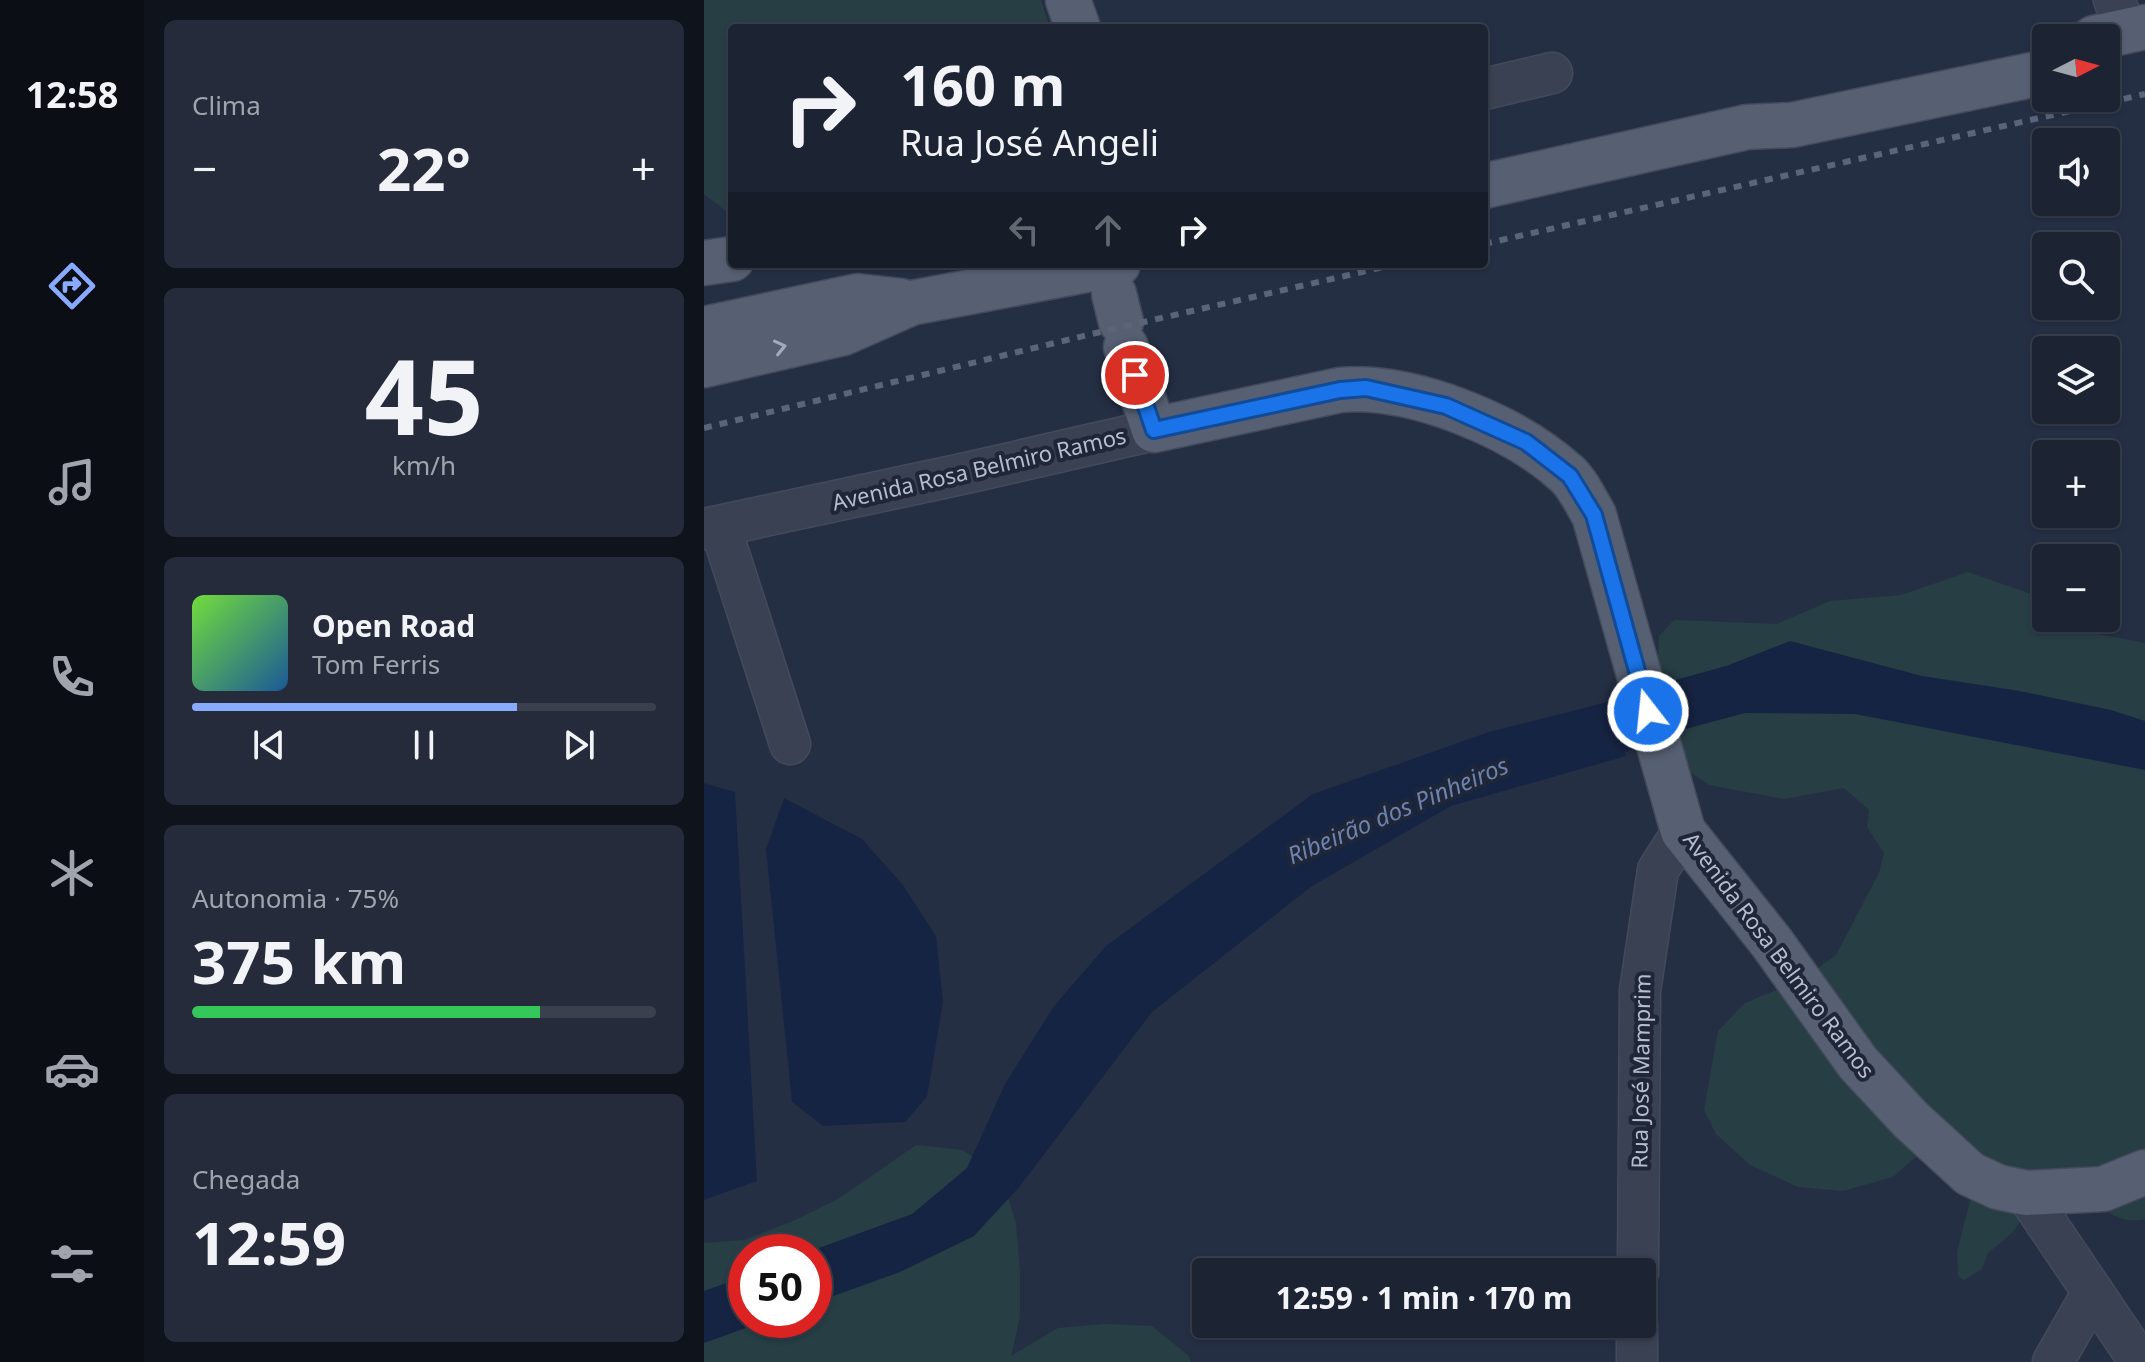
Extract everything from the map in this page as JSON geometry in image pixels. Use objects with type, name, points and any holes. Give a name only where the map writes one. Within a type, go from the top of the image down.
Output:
[{"type":"main road","points":[[1068,0],[1077,24]]},
{"type":"main road","points":[[1747,127],[1782,108],[2032,52]]},
{"type":"main road","points":[[1488,185],[1747,127],[1792,125],[2032,75]]},
{"type":"main road","points":[[704,263],[728,260]]},
{"type":"main road","points":[[704,329],[858,296],[911,303],[1120,307],[1154,430]]},
{"type":"main road","points":[[704,365],[843,333],[911,303]]},
{"type":"main road","name":"Avenida Rosa Belmiro Ramos","points":[[1154,430],[1340,390],[1366,388],[1446,406],[1526,442],[1570,476],[1594,515],[1683,831],[1772,943],[1858,1063],[1911,1120],[1970,1174],[1998,1187],[2026,1193],[2103,1189],[2145,1172]]},
{"type":"street","points":[[1488,88],[1552,73]]},
{"type":"street","name":"Avenida Rosa Belmiro Ramos","points":[[712,527],[1154,430]]},
{"type":"street","points":[[712,527],[790,744]]},
{"type":"street","name":"Rua José Mamprim","points":[[1638,1258],[1640,991],[1658,870],[1683,831]]},
{"type":"street","points":[[2026,1193],[2140,1362]]},
{"type":"street","points":[[2053,1362],[2093,1292]]},
{"type":"street","points":[[1637,1338],[1637,1362]]},
{"type":"shaded area","points":[[704,0],[1041,0],[1049,24],[728,24],[728,213],[704,194]]},
{"type":"shaded area","points":[[1968,572],[2032,594],[2032,632],[2088,632],[2145,643],[2145,1219],[2126,1220],[2118,1217],[2082,1191],[2040,1192],[2012,1233],[1988,1253],[1982,1269],[1964,1280],[1958,1276],[1957,1252],[1978,1170],[1937,1138],[1893,1177],[1843,1191],[1798,1187],[1750,1165],[1716,1134],[1704,1110],[1718,1031],[1745,1003],[1803,979],[1836,955],[1879,873],[1884,853],[1867,827],[1869,810],[1844,788],[1784,799],[1709,785],[1684,768],[1657,671],[1659,636],[1674,620],[1777,624],[1830,601],[1901,595]]},
{"type":"shaded area","points":[[916,1145],[963,1150],[1003,1179],[1016,1224],[1020,1317],[1011,1356],[1058,1328],[1105,1324],[1152,1326],[1189,1356],[1191,1362],[704,1362],[704,1243],[728,1241],[728,1338],[832,1338],[832,1234],[759,1234],[838,1199]]},
{"type":"water","points":[[1790,641],[1922,676],[2020,691],[2111,710],[2145,721],[2145,770],[1855,714],[1745,713],[1667,734],[1654,686],[1726,666]]},
{"type":"water","points":[[1608,702],[1626,756],[1451,806],[1312,886],[1152,1012],[1020,1186],[974,1236],[900,1272],[832,1297],[832,1243],[912,1214],[967,1168],[1005,1084],[1054,1006],[1106,946],[1313,794],[1489,732]]},
{"type":"water","points":[[704,783],[735,792],[757,1181],[704,1200]]},
{"type":"water","points":[[784,798],[862,839],[903,885],[936,936],[943,1002],[927,1097],[905,1122],[823,1126],[792,1102],[766,849]]},
{"type":"water","points":[[728,1282],[728,1334],[704,1343],[704,1291]]},
{"type":"waterway","name":"Ribeirão dos Pinheiros","points":[[1549,750],[1626,724]]},
{"type":"railway","points":[[1488,243],[2145,94]]},
{"type":"railway","points":[[704,428],[1380,268]]},
{"type":"route","points":[[1135,375],[1154,430],[1340,390],[1366,388],[1446,406],[1526,442],[1570,476],[1594,515],[1648,711]]}]
